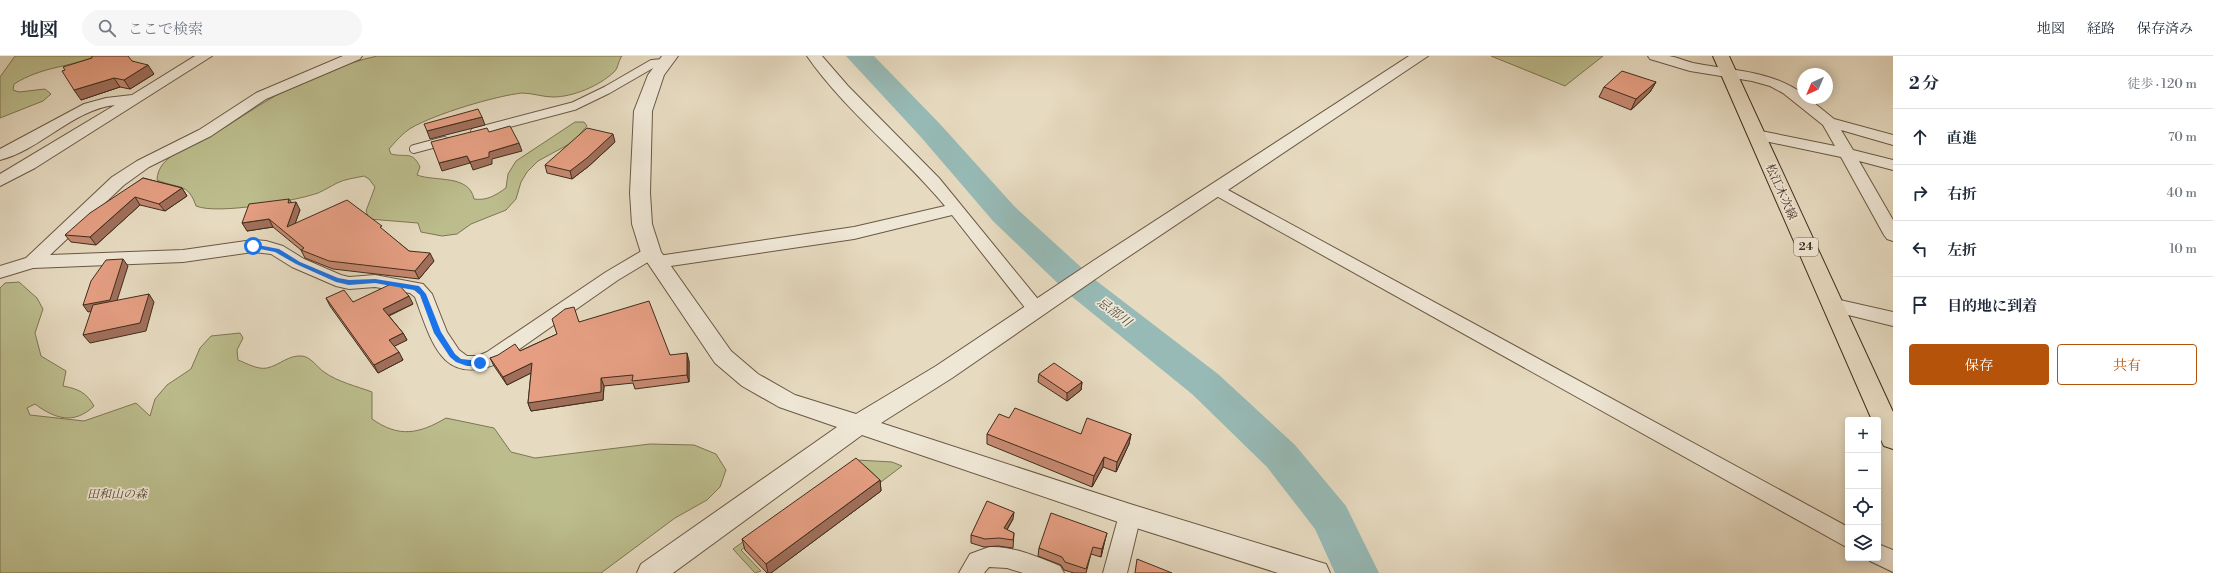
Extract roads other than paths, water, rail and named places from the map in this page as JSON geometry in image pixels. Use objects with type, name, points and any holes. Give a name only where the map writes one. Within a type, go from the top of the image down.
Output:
[{"type":"main road","name":"松江木次線","points":[[1725,65],[1893,440]]},
{"type":"street","points":[[0,181],[29,166],[205,56]]},
{"type":"street","points":[[32,262],[118,181],[143,164],[205,133],[261,96],[351,56]]},
{"type":"street","points":[[814,56],[834,82],[926,175],[956,209],[1018,289],[1039,308]]},
{"type":"street","points":[[651,573],[858,425],[944,372],[1100,266],[1420,56]]},
{"type":"street","points":[[1655,56],[1690,67],[1725,65],[1753,77],[1775,83],[1788,90],[1829,122],[1893,140]]},
{"type":"street","points":[[666,59],[648,95],[643,111],[640,148],[642,224],[654,257],[723,356],[750,380],[787,401],[1295,569]]},
{"type":"street","points":[[0,155],[30,142],[86,109],[103,103],[138,98]]},
{"type":"street","points":[[1829,122],[1893,235]]},
{"type":"street","points":[[1756,135],[1846,152],[1893,165]]},
{"type":"street","points":[[1217,189],[1845,536]]},
{"type":"street","points":[[0,272],[32,262],[183,256],[253,246],[266,247],[277,250],[298,263],[336,280],[349,283],[375,281],[416,288],[423,294],[438,333],[452,355],[459,361],[467,363],[480,363],[494,357],[612,276],[654,257],[854,233],[956,209]]},
{"type":"street","points":[[1831,304],[1893,319]]},
{"type":"street","points":[[1115,573],[1130,515]]},
{"type":"street","points":[[971,573],[975,565],[982,559],[1000,556],[1052,573]]},
{"type":"street","points":[[1881,556],[1893,562]]},
{"type":"lane","points":[[468,134],[574,106],[607,90],[652,64],[666,59]]},
{"type":"lane","points":[[414,149],[452,139]]},
{"type":"waterway","name":"忌部川","points":[[859,56],[930,130],[1004,214],[1082,287],[1205,384],[1281,456],[1331,518],[1357,573]]},
{"type":"park label","name":"田和山の森","points":[[117,494]]}]
